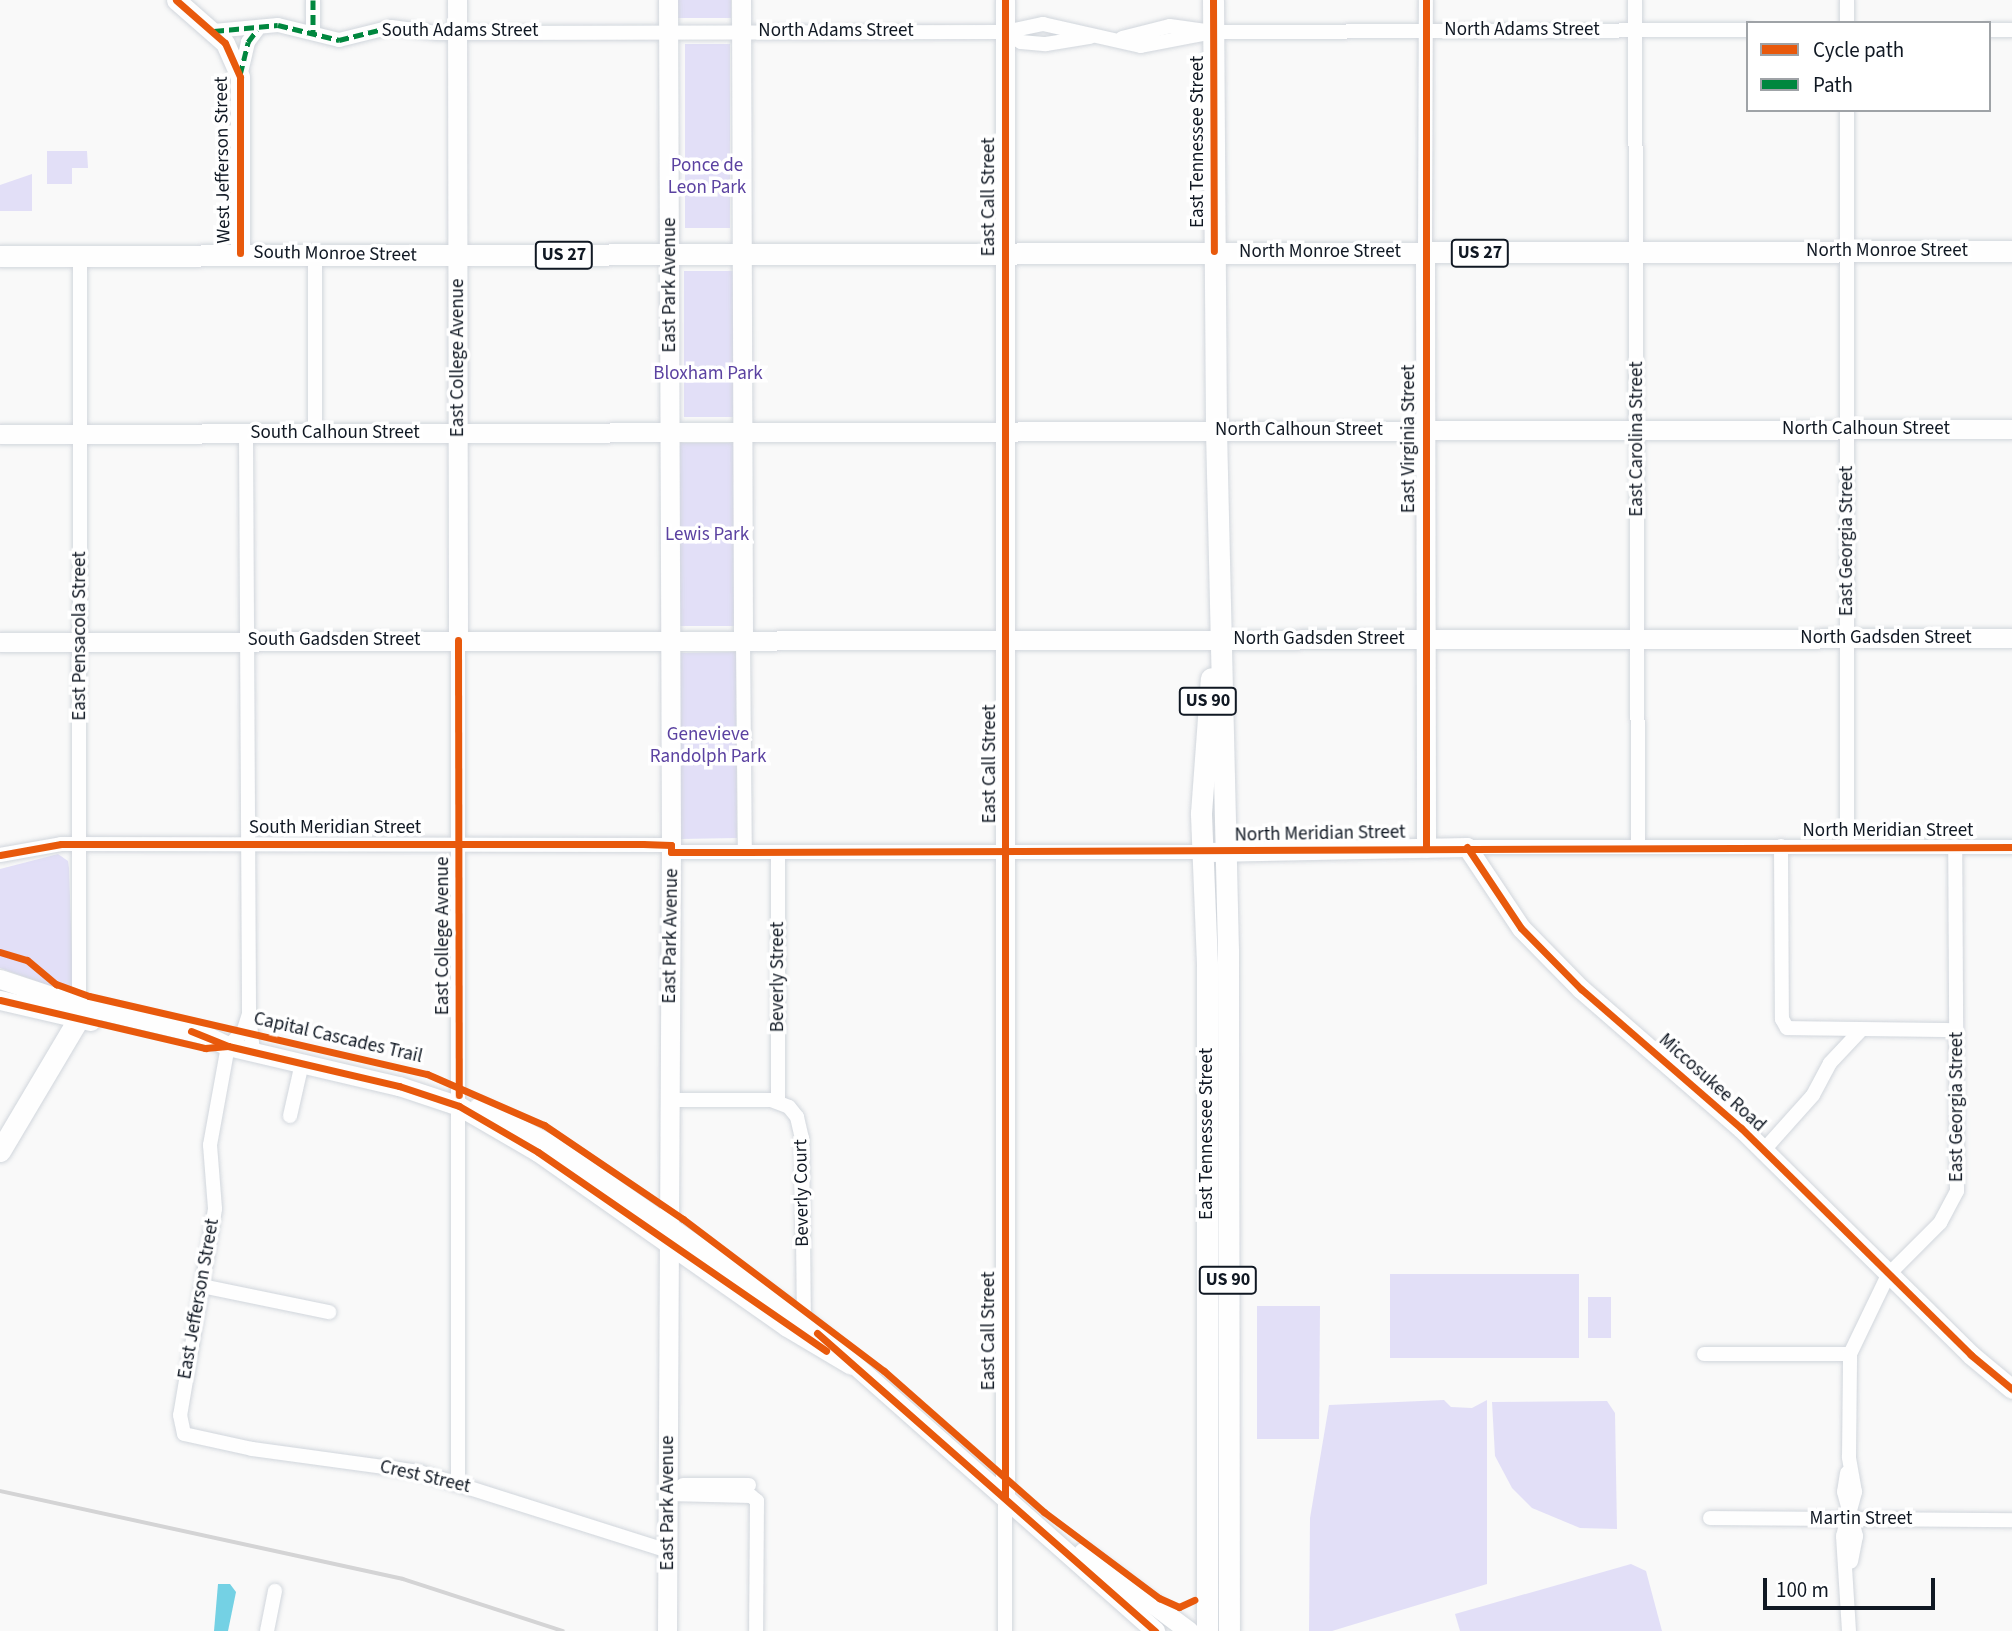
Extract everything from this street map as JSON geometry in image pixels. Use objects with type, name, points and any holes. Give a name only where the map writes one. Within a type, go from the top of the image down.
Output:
[{"type":"main road","name":"US 90","points":[[1213,0],[1213,32]]},
{"type":"main road","name":"East Tennessee Street","points":[[1213,32],[1216,430],[1228,1035],[1229,1631]]},
{"type":"main road","name":"North Monroe Street","points":[[670,254],[2012,251]]},
{"type":"main road","name":"South Monroe Street","points":[[0,256],[240,253],[458,256],[670,254]]},
{"type":"main road","name":"East Tennessee Street","points":[[1207,1631],[1207,1035],[1202,852],[1204,734],[1220,639]]},
{"type":"main road","points":[[0,1151],[79,1012]]},
{"type":"main road","points":[[1207,1035],[1228,1035]]},
{"type":"main road","points":[[1207,1276],[1228,1276]]},
{"type":"street","name":"West Jefferson Street","points":[[176,0],[214,31],[232,55],[240,76],[240,253]]},
{"type":"street","points":[[313,0],[313,33]]},
{"type":"street","name":"East College Avenue","points":[[457,0],[458,1483]]},
{"type":"street","name":"East Park Avenue","points":[[667,1631],[671,848],[668,640],[671,430],[668,0]]},
{"type":"street","points":[[741,0],[745,852]]},
{"type":"street","name":"East Call Street","points":[[1004,0],[1005,1631]]},
{"type":"street","name":"East Virginia Street","points":[[1426,0],[1426,848]]},
{"type":"street","name":"East Carolina Street","points":[[1635,0],[1638,847]]},
{"type":"street","points":[[1847,0],[1847,21]]},
{"type":"street","name":"South Adams Street","points":[[214,31],[257,30],[278,25],[339,40],[391,27],[457,31],[668,31]]},
{"type":"street","name":"North Adams Street","points":[[668,31],[1005,32],[1021,42],[1046,44],[1090,37],[1122,38],[1141,46],[1158,45],[1213,32],[1426,29],[1746,30]]},
{"type":"street","points":[[240,76],[248,42],[257,30]]},
{"type":"street","points":[[1991,30],[2012,30]]},
{"type":"street","name":"East Georgia Street","points":[[1847,112],[1847,846]]},
{"type":"street","points":[[315,254],[315,433]]},
{"type":"street","name":"East Pensacola Street","points":[[79,1012],[80,255]]},
{"type":"street","name":"North Calhoun Street","points":[[671,430],[2012,429]]},
{"type":"street","name":"South Calhoun Street","points":[[0,434],[671,430]]},
{"type":"street","points":[[246,433],[249,1014],[253,1052]]},
{"type":"street","name":"North Gadsden Street","points":[[668,640],[2012,638]]},
{"type":"street","name":"South Gadsden Street","points":[[0,642],[668,640]]},
{"type":"street","name":"South Meridian Street","points":[[0,855],[79,844],[458,844],[671,848]]},
{"type":"street","points":[[1781,846],[1782,1019],[1787,1028],[1860,1031],[1956,1030]]},
{"type":"street","name":"East Georgia Street","points":[[1849,1631],[1849,1573],[1843,1536],[1849,1519],[1844,1492],[1849,1457],[1850,1354],[1888,1275],[1940,1223],[1956,1197],[1955,846]]},
{"type":"street","name":"North Meridian Street","points":[[671,848],[745,852],[1224,852],[1467,847],[2012,847]]},
{"type":"street","name":"Miccosukee Road","points":[[1467,847],[1538,946],[1763,1151],[1970,1355],[2012,1389]]},
{"type":"street","name":"Beverly Street","points":[[778,852],[778,1102]]},
{"type":"street","points":[[0,979],[79,1012],[205,1048],[228,1046],[409,1088],[459,1106],[538,1152],[787,1327],[851,1365]]},
{"type":"street","points":[[0,1000],[79,1012]]},
{"type":"street","name":"East Jefferson Street","points":[[180,1426],[215,1209],[210,1145],[228,1046],[243,1032],[249,1014]]},
{"type":"street","points":[[1763,1151],[1813,1095],[1830,1063],[1860,1031]]},
{"type":"street","points":[[290,1116],[302,1063]]},
{"type":"street","points":[[669,1100],[778,1102]]},
{"type":"street","name":"Beverly Court","points":[[778,1102],[797,1117],[802,1138],[804,1320]]},
{"type":"street","points":[[459,1106],[490,1111],[524,1128],[668,1224],[804,1320],[851,1365],[1155,1631]]},
{"type":"street","points":[[202,1286],[329,1312]]},
{"type":"street","points":[[1704,1354],[1850,1354]]},
{"type":"street","name":"Crest Street","points":[[180,1426],[195,1439],[347,1460],[458,1483],[668,1552]]},
{"type":"street","points":[[668,1489],[749,1485]]},
{"type":"street","points":[[668,1489],[751,1496],[757,1501],[756,1631]]},
{"type":"street","points":[[1004,1497],[1189,1631]]},
{"type":"street","name":"Martin Street","points":[[1710,1518],[2012,1520]]},
{"type":"street","points":[[267,1631],[275,1591]]},
{"type":"street","points":[[1166,1614],[1194,1611],[1207,1591]]},
{"type":"green space","points":[[676,0],[731,0],[731,18],[675,18]]},
{"type":"green space","name":"Ponce de Leon Park","points":[[685,44],[730,44],[730,228],[685,228]]},
{"type":"green space","points":[[47,151],[87,151],[88,168],[72,168],[72,184],[47,184]]},
{"type":"green space","points":[[32,174],[32,211],[0,211],[0,185]]},
{"type":"green space","name":"Bloxham Park","points":[[684,271],[733,271],[733,417],[684,417]]},
{"type":"green space","name":"Lewis Park","points":[[678,443],[735,443],[738,626],[678,626]]},
{"type":"green space","name":"Genevieve Randolph Park","points":[[736,652],[737,838],[680,839],[678,653]]},
{"type":"green space","points":[[58,854],[68,861],[69,868],[73,985],[67,992],[0,968],[0,869]]},
{"type":"green space","points":[[1390,1274],[1579,1274],[1579,1358],[1390,1358]]},
{"type":"green space","points":[[1588,1297],[1611,1297],[1611,1338],[1588,1338]]},
{"type":"green space","points":[[1257,1306],[1320,1306],[1319,1439],[1257,1439]]},
{"type":"green space","points":[[1444,1400],[1451,1407],[1472,1408],[1487,1400],[1487,1584],[1332,1631],[1309,1631],[1310,1518],[1329,1405]]},
{"type":"green space","points":[[1607,1401],[1615,1413],[1617,1529],[1580,1528],[1532,1508],[1512,1488],[1495,1456],[1492,1402]]},
{"type":"green space","points":[[1631,1564],[1646,1571],[1662,1631],[1460,1631],[1455,1614]]},
{"type":"water","points":[[218,1584],[230,1584],[236,1592],[228,1631],[214,1631]]},
{"type":"railway","points":[[0,1491],[403,1579],[563,1631]]},
{"type":"marked path","points":[[313,0],[313,33]]},
{"type":"marked path","points":[[214,31],[278,25],[339,40],[391,27],[457,31]]},
{"type":"marked path","points":[[240,75],[248,42],[257,30]]},
{"type":"cycle path","points":[[176,0],[225,43],[240,77],[240,253]]},
{"type":"cycle path","points":[[1005,0],[1005,1497]]},
{"type":"cycle path","points":[[1213,0],[1214,251]]},
{"type":"cycle path","points":[[1426,0],[1426,848]]},
{"type":"cycle path","points":[[458,640],[459,1095]]},
{"type":"cycle path","points":[[0,855],[61,844],[643,844],[671,845],[671,852],[2012,847]]},
{"type":"cycle path","points":[[1467,847],[1521,928],[1581,989],[1741,1128],[1971,1355],[2012,1389]]},
{"type":"cycle path","name":"Capital Cascades Trail","points":[[0,952],[27,960],[56,984],[89,996],[427,1074],[544,1125],[683,1219],[884,1371],[1044,1512],[1159,1598],[1179,1607],[1194,1600]]},
{"type":"cycle path","points":[[0,1000],[205,1048],[228,1046]]},
{"type":"cycle path","points":[[191,1031],[228,1046],[399,1086],[459,1106],[538,1152],[826,1351]]},
{"type":"cycle path","points":[[817,1333],[1155,1631]]}]
